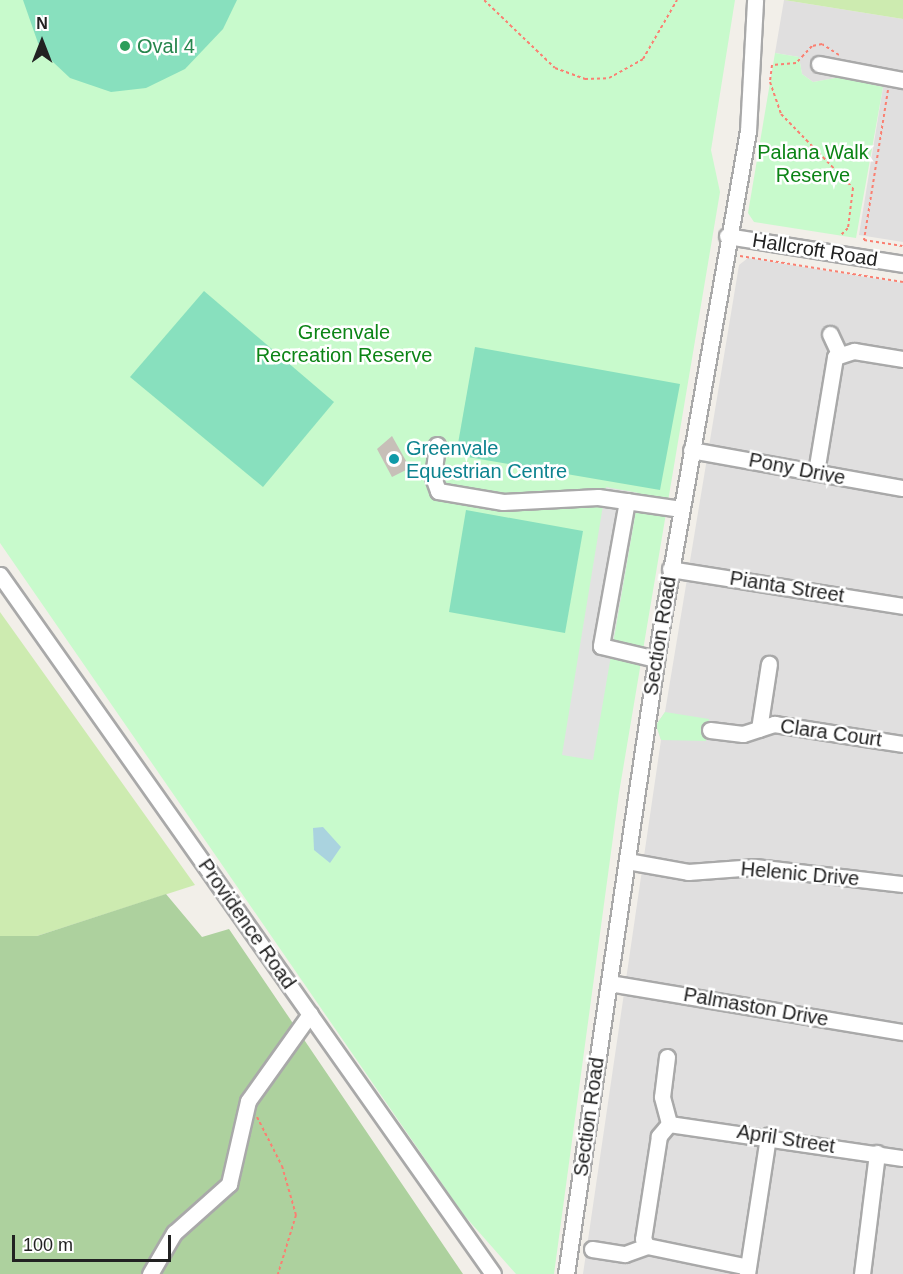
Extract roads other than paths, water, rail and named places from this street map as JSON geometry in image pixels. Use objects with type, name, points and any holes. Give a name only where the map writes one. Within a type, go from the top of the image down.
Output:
[{"type":"street","name":"Section Road","points":[[566,1274],[670,569],[727,236],[748,131],[755,0]]},
{"type":"street","points":[[819,64],[896,79]]},
{"type":"street","name":"Hallcroft Road","points":[[727,236],[903,264]]},
{"type":"street","points":[[816,471],[839,353],[830,334]]},
{"type":"street","points":[[839,353],[903,359]]},
{"type":"street","points":[[438,445],[433,477],[438,491],[503,502],[627,501],[681,509]]},
{"type":"street","name":"Pony Drive","points":[[691,450],[903,488]]},
{"type":"street","points":[[627,501],[602,646],[656,659]]},
{"type":"street","name":"Pianta Street","points":[[670,569],[903,606]]},
{"type":"street","name":"Providence Road","points":[[0,576],[493,1274]]},
{"type":"street","name":"Clara Court","points":[[759,729],[769,664]]},
{"type":"street","name":"Clara Court","points":[[710,730],[743,734],[774,724],[903,744]]},
{"type":"street","name":"Helenic Drive","points":[[627,861],[688,872],[755,867],[903,884]]},
{"type":"street","name":"Palmaston Drive","points":[[609,983],[903,1032]]},
{"type":"street","points":[[150,1274],[174,1233],[229,1184],[248,1101],[310,1014]]},
{"type":"street","points":[[647,1246],[643,1239],[659,1136],[669,1124],[662,1097],[667,1057]]},
{"type":"street","name":"April Street","points":[[669,1124],[903,1158]]},
{"type":"street","points":[[592,1249],[625,1254],[647,1246],[747,1271],[768,1137]]},
{"type":"street","points":[[862,1274],[877,1153]]},
{"type":"water","points":[[323,827],[341,847],[330,863],[314,850],[313,828]]},
{"type":"place","name":"Oval 4","points":[[125,46]]},
{"type":"place","name":"Greenvale Equestrian Centre","points":[[394,459]]},
{"type":"park label","name":"Palana Walk Reserve","points":[[813,164]]},
{"type":"park label","name":"Greenvale Recreation Reserve","points":[[344,344]]}]
